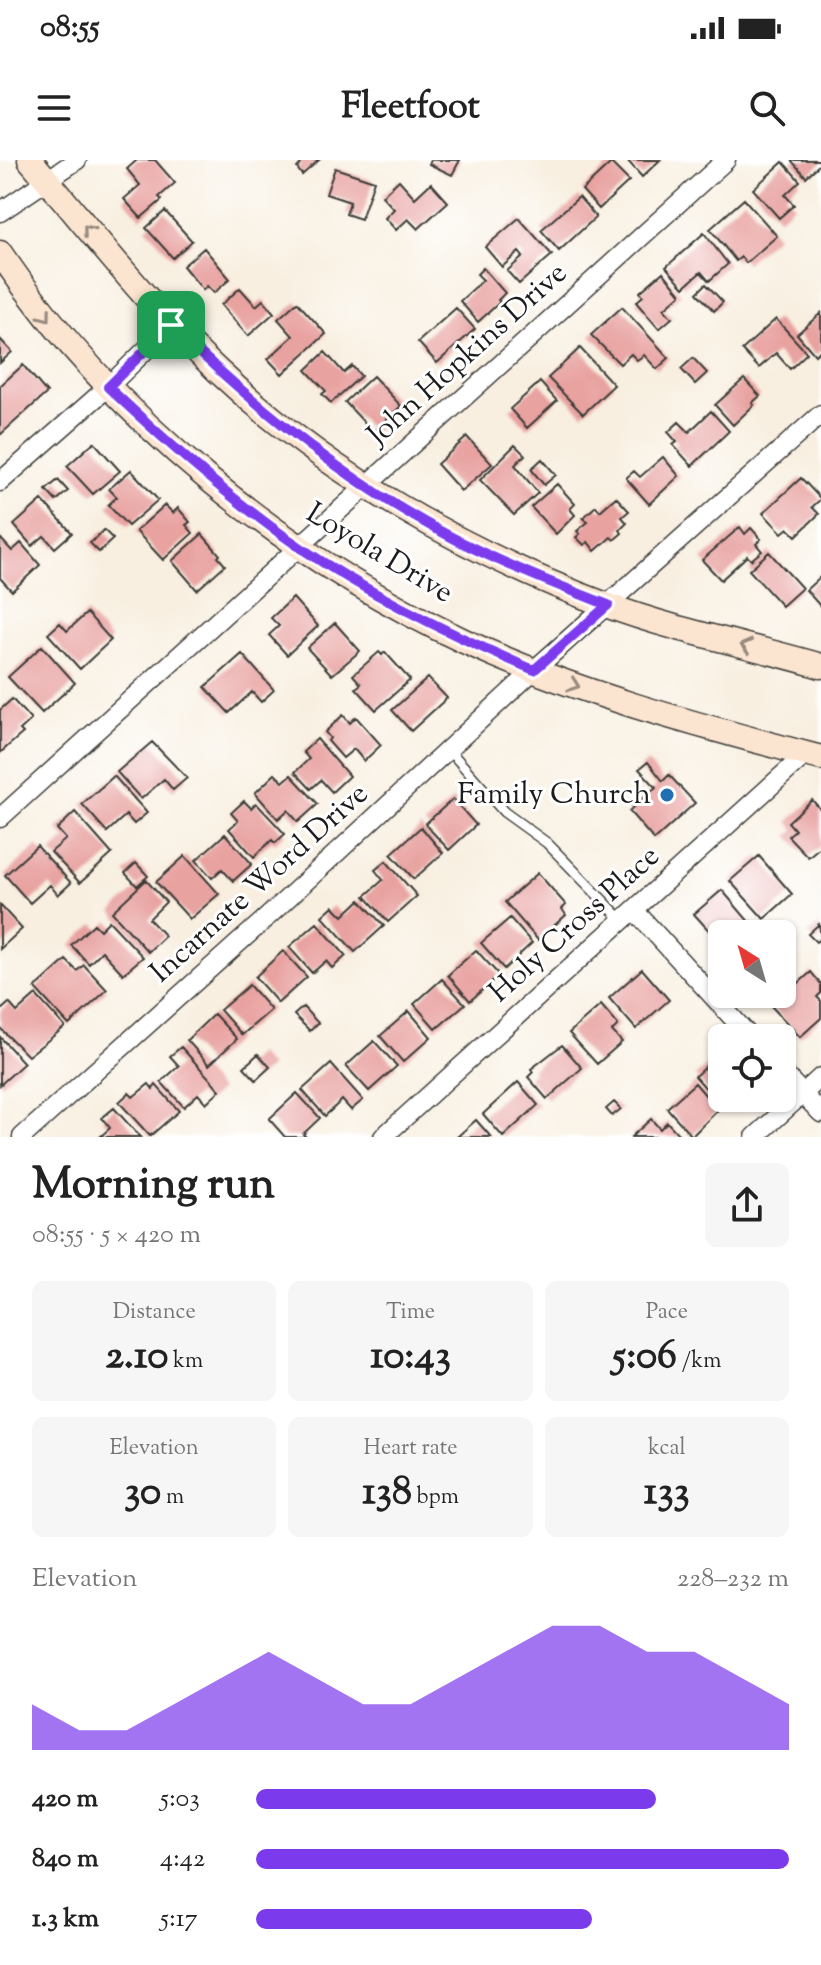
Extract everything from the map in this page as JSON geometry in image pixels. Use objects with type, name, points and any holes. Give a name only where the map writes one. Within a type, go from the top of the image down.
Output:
[{"type":"main road","name":"Loyola Drive","points":[[30,160],[43,170],[120,268],[221,374],[283,426],[366,485],[456,539],[608,605],[695,633],[821,666]]},
{"type":"main road","name":"Loyola Drive","points":[[0,253],[61,335],[108,387],[162,437],[226,492],[301,547],[377,595],[451,634],[599,694],[816,751]]},
{"type":"street","points":[[0,212],[43,170],[77,160]]},
{"type":"street","name":"John Hopkins Drive","points":[[0,818],[726,160]]},
{"type":"street","points":[[0,482],[108,387],[171,325]]},
{"type":"street","points":[[608,605],[821,414]]},
{"type":"street","name":"Incarnate Word Drive","points":[[22,1137],[608,605]]},
{"type":"street","name":"Holy Cross Place","points":[[383,1137],[628,915],[816,751]]},
{"type":"street","points":[[628,915],[737,1024]]},
{"type":"street","points":[[755,1137],[821,1077]]},
{"type":"street","points":[[796,1087],[821,1113]]},
{"type":"lane","points":[[449,750],[504,812],[547,843],[628,915]]},
{"type":"building","points":[[137,160],[155,160],[175,183],[159,197],[162,200],[141,218],[124,199],[140,185],[127,169]]},
{"type":"building","points":[[298,160],[319,160],[302,175],[297,168],[301,164]]},
{"type":"building","points":[[431,160],[460,160],[452,175],[429,164]]},
{"type":"building","points":[[627,160],[660,160],[642,177]]},
{"type":"building","points":[[791,160],[821,160],[821,163],[806,177]]},
{"type":"building","points":[[783,162],[800,181],[785,195],[794,205],[779,218],[753,189]]},
{"type":"building","points":[[611,163],[629,181],[599,209],[582,190]]},
{"type":"building","points":[[335,168],[374,181],[361,219],[346,214],[350,202],[326,194]]},
{"type":"building","points":[[399,180],[415,198],[431,183],[448,202],[418,229],[408,219],[396,230],[385,218],[394,209],[382,196]]},
{"type":"building","points":[[579,197],[596,217],[559,251],[541,230]]},
{"type":"building","points":[[744,199],[777,236],[746,263],[741,257],[736,261],[710,229]]},
{"type":"building","points":[[165,211],[192,241],[173,258],[146,228]]},
{"type":"building","points":[[519,218],[552,255],[519,284],[507,271],[523,257],[519,252],[502,267],[485,247]]},
{"type":"building","points":[[704,233],[728,264],[709,281],[701,272],[684,287],[666,267]]},
{"type":"building","points":[[204,248],[230,279],[214,293],[207,286],[203,290],[183,266]]},
{"type":"building","points":[[483,268],[505,293],[498,300],[500,302],[478,322],[460,301],[483,280],[477,274]]},
{"type":"building","points":[[663,272],[681,294],[664,309],[672,318],[659,329],[636,302],[643,296],[640,292]]},
{"type":"building","points":[[706,284],[723,302],[714,311],[697,293]]},
{"type":"building","points":[[240,288],[256,306],[263,300],[274,313],[248,336],[221,305]]},
{"type":"building","points":[[297,302],[326,334],[282,374],[268,359],[293,336],[278,319]]},
{"type":"building","points":[[622,307],[669,358],[657,369],[644,355],[637,360],[631,354],[620,364],[591,335]]},
{"type":"building","points":[[456,308],[475,329],[437,363],[418,342]]},
{"type":"building","points":[[821,313],[821,350],[815,355],[797,334]]},
{"type":"building","points":[[776,319],[807,353],[790,369],[776,353],[759,368],[742,350]]},
{"type":"building","points":[[0,339],[12,352],[0,363]]},
{"type":"building","points":[[580,348],[614,385],[583,414],[548,378]]},
{"type":"building","points":[[325,352],[344,373],[352,366],[361,376],[331,403],[322,394],[326,391],[306,370]]},
{"type":"building","points":[[693,358],[707,373],[695,384],[681,369]]},
{"type":"building","points":[[23,365],[47,393],[0,435],[0,386]]},
{"type":"building","points":[[373,376],[401,406],[373,432],[345,402]]},
{"type":"building","points":[[744,379],[760,396],[733,425],[715,405]]},
{"type":"building","points":[[540,382],[557,401],[527,428],[510,409]]},
{"type":"building","points":[[711,411],[729,431],[692,466],[673,445],[677,442],[668,432],[679,422],[689,432]]},
{"type":"building","points":[[467,437],[492,464],[461,491],[437,464]]},
{"type":"building","points":[[94,442],[120,471],[93,494],[67,466]]},
{"type":"building","points":[[515,445],[525,455],[515,465],[538,493],[514,515],[480,480]]},
{"type":"building","points":[[663,457],[679,476],[649,504],[626,478],[634,471],[640,477]]},
{"type":"building","points":[[542,459],[556,475],[544,485],[531,469]]},
{"type":"building","points":[[131,470],[158,500],[128,526],[108,505],[117,497],[109,489]]},
{"type":"building","points":[[801,478],[821,499],[812,507],[819,514],[796,536],[788,528],[782,533],[763,513]]},
{"type":"building","points":[[58,480],[68,491],[56,501],[46,490]]},
{"type":"building","points":[[557,484],[575,504],[570,509],[575,515],[556,534],[531,507]]},
{"type":"building","points":[[616,497],[629,511],[622,517],[627,523],[614,540],[611,537],[595,551],[588,542],[584,545],[576,537],[580,534],[577,531],[588,522],[583,518],[596,506],[600,511]]},
{"type":"building","points":[[42,500],[72,533],[55,548],[44,536],[32,546],[14,525]]},
{"type":"building","points":[[165,505],[173,513],[178,508],[190,522],[186,525],[193,533],[163,560],[136,531]]},
{"type":"building","points":[[740,527],[745,534],[751,528],[761,539],[756,544],[762,551],[751,560],[747,556],[721,580],[702,560]]},
{"type":"building","points":[[104,530],[113,539],[99,552],[90,543]]},
{"type":"building","points":[[202,534],[225,565],[197,590],[172,561]]},
{"type":"building","points":[[0,538],[12,551],[21,543],[40,565],[12,591],[0,578]]},
{"type":"building","points":[[769,552],[802,588],[782,606],[749,570]]},
{"type":"building","points":[[821,576],[821,607],[806,590]]},
{"type":"building","points":[[293,598],[318,626],[287,655],[269,635],[279,626],[271,618]]},
{"type":"building","points":[[87,613],[111,640],[80,669],[48,634],[60,623],[67,631]]},
{"type":"building","points":[[335,623],[360,651],[332,675],[307,648]]},
{"type":"building","points":[[42,646],[75,683],[42,713],[8,677]]},
{"type":"building","points":[[379,652],[382,655],[385,652],[410,680],[376,710],[356,688],[361,684],[353,675]]},
{"type":"building","points":[[242,654],[274,690],[261,702],[252,692],[229,713],[205,687]]},
{"type":"building","points":[[428,678],[447,698],[411,731],[392,710]]},
{"type":"building","points":[[12,699],[31,720],[20,730],[23,733],[0,753],[0,710]]},
{"type":"building","points":[[343,715],[350,723],[356,717],[381,745],[364,761],[354,749],[343,758],[328,741],[330,738],[325,732]]},
{"type":"building","points":[[317,739],[349,776],[332,792],[321,780],[311,789],[295,772],[309,759],[303,752]]},
{"type":"building","points":[[152,742],[187,778],[173,790],[164,779],[141,799],[117,772]]},
{"type":"building","name":"Family Church","points":[[648,762],[663,781],[669,775],[695,803],[654,840],[629,811],[656,787],[639,769]]},
{"type":"building","points":[[275,774],[283,782],[291,775],[318,804],[298,822],[288,810],[278,819],[255,793]]},
{"type":"building","points":[[114,776],[147,813],[134,824],[126,815],[107,832],[82,804]]},
{"type":"building","points":[[453,799],[476,825],[449,850],[425,824]]},
{"type":"building","points":[[812,800],[821,810],[821,846],[808,857],[788,836],[795,830],[788,822]]},
{"type":"building","points":[[244,801],[251,808],[256,803],[285,834],[275,843],[272,840],[254,857],[229,829],[238,821],[231,813]]},
{"type":"building","points":[[75,812],[112,854],[80,883],[51,852],[66,839],[57,829]]},
{"type":"building","points":[[421,827],[443,853],[414,879],[391,854]]},
{"type":"building","points":[[225,834],[252,864],[233,881],[222,869],[212,878],[196,860]]},
{"type":"building","points":[[37,846],[71,883],[58,895],[50,885],[30,903],[5,875]]},
{"type":"building","points":[[185,856],[219,894],[190,919],[156,882]]},
{"type":"building","points":[[759,856],[792,894],[764,919],[730,881]]},
{"type":"building","points":[[386,861],[417,896],[388,922],[365,896],[383,880],[375,870]]},
{"type":"building","points":[[136,863],[148,876],[137,886],[125,873]]},
{"type":"building","points":[[538,873],[566,905],[562,909],[566,915],[538,940],[505,902]]},
{"type":"building","points":[[146,880],[166,902],[149,919],[165,936],[148,952],[112,912]]},
{"type":"building","points":[[722,890],[748,920],[708,920],[708,930],[694,914]]},
{"type":"building","points":[[360,900],[384,926],[355,952],[322,916],[333,906],[343,916]]},
{"type":"building","points":[[0,905],[22,929],[0,949]]},
{"type":"building","points":[[510,918],[532,943],[504,969],[481,943]]},
{"type":"building","points":[[109,921],[143,957],[123,974],[102,951],[89,964],[71,945],[94,924],[100,930]]},
{"type":"building","points":[[317,923],[346,956],[332,968],[326,961],[312,973],[289,947]]},
{"type":"building","points":[[819,924],[821,938],[816,942],[808,934]]},
{"type":"building","points":[[476,950],[499,975],[470,1001],[448,975]]},
{"type":"building","points":[[283,951],[307,977],[278,1003],[255,977]]},
{"type":"building","points":[[66,960],[77,971],[84,965],[107,990],[69,1025],[35,988]]},
{"type":"building","points":[[642,969],[669,1000],[636,1029],[609,998]]},
{"type":"building","points":[[811,972],[821,984],[821,993],[817,997],[821,1001],[821,1018],[800,1037],[796,1033],[796,1024],[788,1024],[773,1008],[796,1008],[796,985]]},
{"type":"building","points":[[442,979],[465,1004],[436,1029],[414,1004]]},
{"type":"building","points":[[249,985],[271,1010],[242,1035],[220,1010]]},
{"type":"building","points":[[36,995],[65,1027],[28,1056],[0,1028],[0,1011],[9,1003],[17,1012]]},
{"type":"building","points":[[601,1005],[618,1025],[612,1031],[622,1042],[597,1064],[569,1033]]},
{"type":"building","points":[[303,1007],[318,1023],[310,1031],[294,1015]]},
{"type":"building","points":[[409,1011],[431,1037],[403,1062],[380,1036]]},
{"type":"building","points":[[214,1014],[237,1039],[209,1065],[187,1040]]},
{"type":"building","points":[[0,1037],[24,1063],[0,1085]]},
{"type":"building","points":[[374,1041],[397,1066],[369,1091],[346,1066]]},
{"type":"building","points":[[562,1045],[582,1068],[547,1099],[528,1077],[533,1072],[531,1069]]},
{"type":"building","points":[[181,1047],[220,1090],[206,1103],[198,1094],[184,1107],[161,1082],[179,1066],[170,1056]]},
{"type":"building","points":[[258,1054],[270,1067],[256,1080],[244,1067]]},
{"type":"building","points":[[331,1064],[363,1100],[351,1110],[342,1100],[325,1116],[302,1090]]},
{"type":"building","points":[[708,1064],[708,1091],[695,1076]]},
{"type":"building","points":[[518,1082],[538,1105],[503,1137],[483,1114]]},
{"type":"building","points":[[695,1083],[708,1098],[708,1112],[716,1112],[692,1136],[667,1108]]},
{"type":"building","points":[[149,1084],[153,1089],[156,1085],[179,1111],[150,1136],[119,1102],[129,1093],[133,1097]]},
{"type":"building","points":[[297,1093],[320,1118],[303,1134],[306,1137],[285,1137],[269,1119]]},
{"type":"building","points":[[614,1102],[621,1109],[612,1116],[606,1109]]},
{"type":"building","points":[[114,1108],[140,1137],[100,1137],[110,1128],[102,1118]]},
{"type":"building","points":[[651,1119],[660,1129],[667,1122],[681,1137],[631,1137]]},
{"type":"building","points":[[476,1120],[491,1137],[457,1137]]},
{"type":"place","name":"Family Church","points":[[667,795]]},
{"type":"route","points":[[171,325],[221,374],[283,426],[366,485],[456,539],[542,579],[608,605],[534,670],[464,641],[377,595],[301,547],[226,492],[108,387],[171,325]]}]
